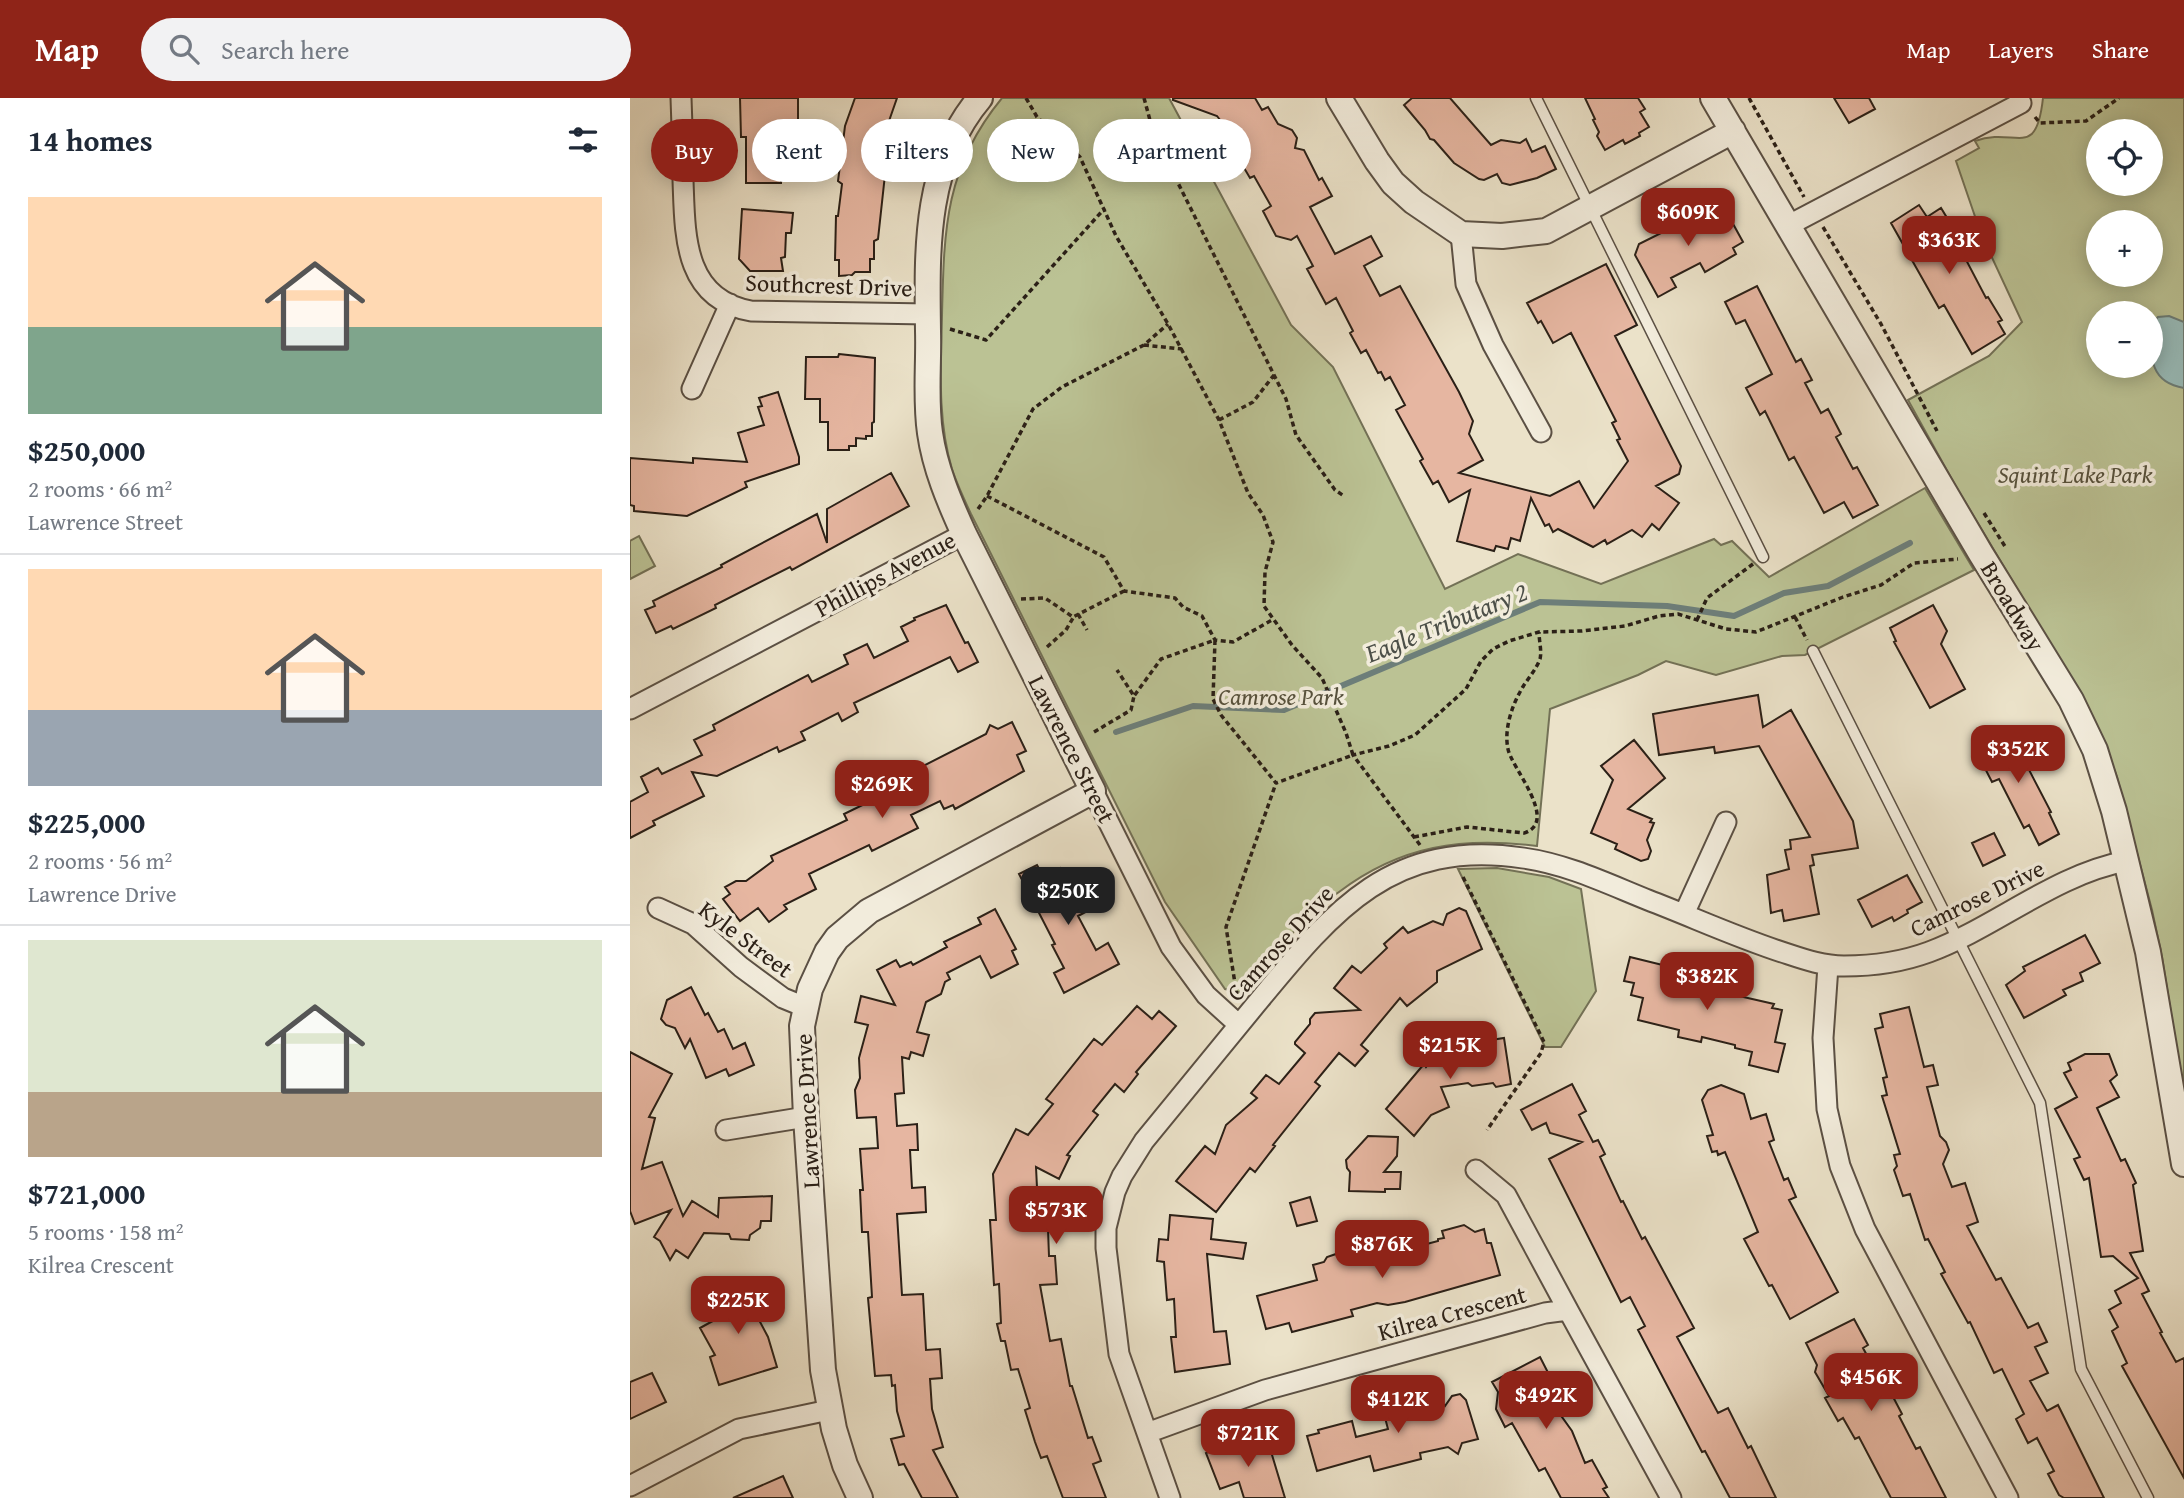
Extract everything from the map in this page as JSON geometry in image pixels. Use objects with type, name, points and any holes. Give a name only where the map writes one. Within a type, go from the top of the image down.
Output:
[{"type":"street","name":"Southcrest Drive","points":[[681,98],[685,239],[692,263],[709,288],[730,304],[751,311],[928,314]]},
{"type":"street","name":"Phillips Avenue","points":[[630,709],[964,534],[936,463],[930,432],[929,233],[935,188],[953,140],[980,98]]},
{"type":"street","points":[[1339,98],[1393,183],[1414,202],[1461,234],[1502,236],[1546,231],[1732,131]]},
{"type":"street","name":"Broadway","points":[[1713,98],[2077,712],[2095,750],[2114,811],[2155,986],[2184,1164]]},
{"type":"street","points":[[1789,225],[2021,103]]},
{"type":"street","points":[[1461,234],[1466,284],[1493,345],[1541,432]]},
{"type":"street","name":"Southcrest Drive","points":[[692,389],[730,304]]},
{"type":"street","name":"Lawrence Street","points":[[964,534],[1171,947],[1206,995],[1238,1025]]},
{"type":"street","name":"Lawrence Drive","points":[[860,1498],[845,1465],[829,1410],[823,1370],[806,1117],[802,1026],[805,1007],[818,968],[827,952],[838,938],[869,911],[1093,791]]},
{"type":"street","points":[[1684,914],[1726,822]]},
{"type":"street","name":"Camrose Drive","points":[[1170,1498],[1126,1378],[1115,1337],[1105,1248],[1110,1209],[1122,1176],[1144,1141],[1319,929],[1354,897],[1384,879],[1432,861],[1464,856],[1499,855],[1551,863],[1773,949],[1828,966],[1866,965],[1903,960],[1930,952],[2089,870],[2126,861]]},
{"type":"street","name":"Kyle Street","points":[[658,908],[692,924],[741,967],[783,998],[805,1007]]},
{"type":"street","points":[[1828,966],[1823,1038],[1826,1097],[1840,1166],[1865,1229],[2008,1498]]},
{"type":"street","points":[[726,1130],[806,1117]]},
{"type":"street","points":[[1476,1170],[1506,1195],[1671,1498]]},
{"type":"street","name":"Kilrea Crescent","points":[[1147,1433],[1309,1377],[1545,1313],[1568,1310]]},
{"type":"street","points":[[630,1486],[739,1429],[829,1410]]},
{"type":"lane","points":[[1536,98],[1763,557]]},
{"type":"lane","points":[[1813,651],[2040,1104],[2081,1369],[2148,1498]]},
{"type":"path","points":[[1026,98],[1037,117],[1080,158],[1129,259],[1182,349],[1219,420],[1248,493],[1262,515],[1273,542],[1265,572],[1264,606],[1272,620],[1322,678],[1334,702],[1353,755],[1432,861]]},
{"type":"path","points":[[1144,98],[1154,135],[1286,399],[1296,435],[1335,490],[1344,496]]},
{"type":"path","points":[[1749,98],[1804,196]]},
{"type":"path","points":[[2021,103],[2040,123],[2086,121],[2119,98]]},
{"type":"path","points":[[950,329],[986,340],[1105,208]]},
{"type":"path","points":[[976,512],[988,496],[1034,410],[1062,387],[1144,345],[1168,324]]},
{"type":"path","points":[[1144,345],[1182,349]]},
{"type":"path","points":[[1219,420],[1253,402],[1274,375]]},
{"type":"path","points":[[988,496],[1104,557],[1124,591]]},
{"type":"path","points":[[1697,621],[1707,598],[1763,557]]},
{"type":"path","points":[[1276,783],[1415,735],[1466,689],[1481,661],[1493,649],[1509,641],[1539,632],[1614,627],[1678,614],[1726,629],[1756,632],[1881,584],[1914,563],[1964,558]]},
{"type":"path","points":[[1047,647],[1066,630],[1073,617],[1124,591],[1175,598],[1184,607],[1202,616],[1215,640],[1213,699],[1221,715],[1276,783]]},
{"type":"path","points":[[1021,599],[1045,598],[1073,617]]},
{"type":"path","points":[[1078,614],[1087,630]]},
{"type":"path","points":[[1795,617],[1813,651]]},
{"type":"path","points":[[1094,732],[1131,710],[1134,696],[1161,659],[1215,640],[1233,642],[1272,620]]},
{"type":"path","points":[[1414,837],[1467,827],[1524,833],[1531,831],[1536,824],[1537,811],[1533,796],[1508,753],[1506,736],[1519,692],[1535,671],[1541,656],[1539,632]]},
{"type":"path","points":[[1117,670],[1134,696]]},
{"type":"path","points":[[1237,997],[1226,927],[1276,783]]},
{"type":"path","points":[[1464,877],[1544,1042],[1541,1053],[1487,1130]]},
{"type":"green space","name":"Camrose Park","points":[[1002,98],[1169,98],[1180,119],[1093,119],[1093,182],[1214,182],[1291,325],[1333,367],[1445,589],[1518,554],[1601,584],[1714,539],[1721,545],[1732,541],[1769,577],[1925,488],[1974,570],[1805,655],[1782,656],[1716,675],[1666,661],[1638,675],[1550,709],[1537,846],[1510,843],[1458,844],[1409,854],[1386,864],[1362,876],[1309,914],[1244,993],[1225,989],[1165,902],[971,514],[954,475],[947,450],[941,373],[947,227],[956,182],[973,182],[973,142],[983,124]]},
{"type":"green space","name":"Squint Lake Park","points":[[2043,98],[2184,98],[2184,1094],[2152,910],[2117,777],[2101,734],[1908,400],[1989,356],[2022,322],[1981,234],[1956,161],[1979,148],[1975,141],[1989,137],[2022,138],[2035,130]]},
{"type":"green space","points":[[639,536],[655,566],[630,579],[630,541]]},
{"type":"green space","points":[[1497,868],[1549,877],[1581,889],[1596,991],[1561,1047],[1545,1047],[1458,869]]},
{"type":"water","points":[[2163,317],[2184,322],[2184,388],[2161,378]]},
{"type":"building","points":[[740,98],[798,98],[798,119],[752,119],[752,182],[781,183],[746,183],[746,137],[741,137]]},
{"type":"building","points":[[855,98],[897,98],[890,119],[861,119],[861,182],[884,182],[878,239],[874,241],[874,259],[870,259],[870,272],[839,276],[839,260],[835,260],[836,216],[842,184],[839,182],[847,182],[847,120]]},
{"type":"building","points":[[1255,98],[1262,110],[1268,107],[1278,124],[1292,130],[1297,138],[1295,148],[1304,150],[1319,180],[1322,178],[1332,196],[1310,207],[1335,254],[1371,236],[1382,256],[1364,266],[1380,296],[1400,286],[1459,392],[1473,421],[1469,434],[1483,460],[1459,473],[1550,496],[1579,481],[1594,508],[1628,461],[1617,440],[1620,439],[1612,423],[1616,421],[1571,333],[1553,343],[1527,303],[1606,264],[1637,325],[1615,336],[1681,466],[1679,474],[1656,486],[1679,503],[1659,530],[1652,524],[1642,537],[1632,530],[1607,544],[1605,540],[1593,547],[1558,529],[1553,532],[1549,524],[1545,526],[1531,498],[1520,541],[1511,538],[1508,549],[1496,546],[1494,551],[1457,541],[1470,490],[1449,502],[1438,481],[1433,484],[1420,461],[1423,459],[1396,410],[1405,405],[1390,377],[1385,380],[1381,372],[1378,373],[1366,350],[1361,353],[1336,298],[1326,304],[1307,269],[1313,266],[1297,236],[1291,240],[1276,236],[1263,211],[1271,206],[1254,176],[1251,178],[1251,119],[1219,119],[1173,100]]},
{"type":"building","points":[[1412,98],[1450,98],[1491,145],[1501,140],[1520,143],[1526,139],[1532,152],[1545,146],[1556,169],[1537,178],[1510,185],[1502,183],[1497,174],[1484,180],[1479,179],[1454,163],[1434,140],[1430,139],[1404,105]]},
{"type":"building","points":[[1585,98],[1638,98],[1645,109],[1640,112],[1649,127],[1639,133],[1640,136],[1625,144],[1623,140],[1605,150],[1597,136],[1599,132],[1593,120],[1595,119]]},
{"type":"building","points":[[1834,98],[1869,98],[1875,109],[1849,123]]},
{"type":"building","points":[[1721,202],[1743,242],[1733,248],[1736,254],[1705,272],[1700,263],[1671,278],[1676,287],[1658,297],[1635,255],[1639,244],[1673,227],[1674,229]]},
{"type":"building","points":[[1919,205],[1927,217],[1941,208],[1955,231],[1952,233],[1986,298],[1988,297],[2002,320],[1998,322],[2005,334],[1972,354],[1944,305],[1939,308],[1891,223]]},
{"type":"building","points":[[742,209],[793,213],[791,233],[786,233],[785,257],[781,258],[783,271],[750,271],[739,259]]},
{"type":"building","points":[[1757,286],[1796,362],[1801,359],[1812,380],[1805,383],[1821,413],[1828,409],[1841,434],[1836,437],[1853,469],[1857,467],[1878,505],[1853,518],[1844,502],[1824,513],[1794,457],[1789,460],[1765,411],[1760,415],[1746,388],[1772,374],[1745,320],[1736,324],[1725,302]]},
{"type":"building","points":[[839,354],[875,358],[874,422],[872,436],[866,436],[866,439],[856,438],[856,446],[849,446],[849,450],[828,450],[828,422],[820,422],[820,399],[805,399],[806,357],[838,357]]},
{"type":"building","points":[[778,392],[799,464],[745,482],[747,487],[687,516],[634,511],[634,506],[630,505],[630,458],[693,463],[693,458],[747,462],[738,433],[764,425],[758,407],[762,406],[759,398]]},
{"type":"building","points":[[891,473],[909,506],[792,570],[790,567],[715,605],[716,608],[673,629],[671,626],[656,633],[645,610],[655,606],[653,601],[722,567],[721,565],[817,514],[827,543],[827,509]]},
{"type":"building","points":[[946,605],[978,662],[958,672],[950,657],[854,703],[858,712],[842,721],[838,713],[801,732],[805,740],[779,752],[777,747],[717,776],[692,772],[704,796],[653,821],[655,825],[630,838],[630,802],[648,792],[641,777],[658,768],[662,774],[702,755],[694,740],[715,730],[713,725],[808,675],[812,682],[848,664],[844,655],[867,644],[874,658],[908,641],[901,627],[915,620],[914,618]]},
{"type":"building","points":[[1933,605],[1947,631],[1941,644],[1965,689],[1930,708],[1894,642],[1896,641],[1890,628]]},
{"type":"building","points":[[1758,695],[1763,727],[1791,710],[1853,821],[1858,848],[1812,855],[1814,865],[1810,866],[1819,914],[1784,921],[1782,910],[1771,913],[1767,875],[1789,869],[1785,850],[1791,849],[1790,840],[1810,837],[1759,746],[1715,753],[1714,747],[1659,755],[1653,714]]},
{"type":"building","points":[[1012,722],[1026,751],[1017,755],[1024,771],[955,809],[953,805],[944,809],[940,801],[911,815],[918,828],[872,851],[869,845],[809,874],[816,889],[784,905],[787,909],[769,922],[758,908],[740,921],[723,899],[730,894],[725,887],[736,881],[746,881],[773,861],[771,856],[847,820],[844,814],[879,797],[876,790],[986,734],[990,725],[998,729]]},
{"type":"building","points":[[2004,731],[2011,743],[2014,741],[2051,812],[2049,813],[2059,834],[2039,845],[2029,825],[2024,828],[1999,779],[1992,782],[1974,747]]},
{"type":"building","points":[[1634,740],[1665,778],[1628,809],[1652,819],[1650,822],[1654,823],[1647,840],[1651,851],[1648,859],[1641,861],[1615,849],[1617,844],[1591,833],[1613,780],[1601,766]]},
{"type":"building","points":[[1994,833],[2005,855],[1983,866],[1972,843]]},
{"type":"building","points":[[1037,865],[1043,876],[1060,868],[1066,880],[1072,876],[1077,887],[1081,885],[1093,908],[1078,916],[1096,950],[1108,943],[1119,964],[1064,993],[1054,973],[1064,968],[1052,945],[1055,944],[1019,874]]},
{"type":"building","points":[[1907,875],[1922,902],[1894,921],[1892,917],[1872,927],[1858,900]]},
{"type":"building","points":[[1459,908],[1466,911],[1482,949],[1437,971],[1437,982],[1407,1006],[1400,998],[1361,1045],[1368,1051],[1355,1066],[1339,1053],[1315,1082],[1320,1086],[1255,1172],[1250,1168],[1216,1212],[1176,1181],[1205,1146],[1215,1154],[1226,1125],[1257,1098],[1251,1093],[1266,1075],[1279,1084],[1305,1053],[1295,1042],[1310,1024],[1315,1013],[1360,1010],[1334,988],[1352,966],[1361,973],[1387,948],[1384,944],[1403,927],[1408,933],[1433,921],[1443,925],[1447,914]]},
{"type":"building","points":[[995,909],[1016,949],[1012,951],[1018,964],[991,978],[980,956],[947,973],[950,979],[945,982],[941,994],[926,1002],[917,1032],[929,1035],[923,1056],[911,1052],[909,1059],[902,1057],[904,1093],[895,1094],[897,1126],[917,1124],[918,1150],[910,1150],[912,1188],[925,1187],[926,1212],[897,1214],[902,1295],[923,1294],[926,1350],[940,1349],[942,1378],[930,1379],[932,1409],[943,1447],[933,1450],[958,1498],[922,1498],[904,1464],[899,1465],[891,1439],[904,1436],[897,1411],[895,1385],[892,1386],[891,1375],[875,1376],[868,1298],[872,1297],[868,1232],[862,1232],[860,1149],[878,1148],[876,1117],[857,1118],[855,1090],[860,1078],[859,1058],[868,1025],[855,1022],[861,996],[895,1005],[877,970],[896,960],[900,967],[911,962],[913,965],[947,947],[944,942],[981,924],[978,918]]},
{"type":"building","points":[[2085,935],[2100,963],[2080,973],[2083,981],[2063,990],[2066,995],[2024,1018],[2006,985],[2025,971],[2023,967]]},
{"type":"building","points":[[1630,957],[1687,971],[1686,978],[1740,992],[1739,996],[1774,1004],[1772,1008],[1782,1010],[1775,1042],[1785,1044],[1778,1072],[1749,1065],[1752,1052],[1735,1048],[1735,1045],[1702,1037],[1701,1042],[1678,1037],[1679,1030],[1638,1020],[1643,998],[1631,995],[1634,983],[1624,981]]},
{"type":"building","points":[[691,987],[705,1015],[708,1013],[718,1032],[724,1029],[733,1049],[745,1043],[754,1065],[729,1076],[726,1069],[706,1078],[690,1039],[685,1048],[675,1028],[666,1025],[661,1019],[667,1000]]},
{"type":"building","points":[[1137,1006],[1152,1019],[1159,1011],[1176,1026],[1136,1072],[1138,1074],[1124,1092],[1115,1084],[1093,1111],[1098,1115],[1067,1155],[1070,1156],[1059,1179],[1036,1167],[1039,1229],[1048,1229],[1049,1256],[1055,1256],[1057,1284],[1040,1285],[1050,1341],[1061,1339],[1070,1386],[1088,1438],[1092,1437],[1101,1461],[1093,1464],[1106,1498],[1063,1498],[1047,1456],[1041,1458],[1025,1410],[1030,1408],[1018,1369],[1011,1370],[1005,1341],[1001,1341],[997,1324],[1001,1323],[999,1284],[994,1285],[990,1220],[996,1220],[993,1174],[1016,1129],[1028,1135],[1053,1104],[1046,1099],[1094,1039],[1102,1045]]},
{"type":"building","points":[[1909,1007],[1924,1067],[1933,1065],[1938,1085],[1927,1087],[1940,1136],[1949,1150],[1943,1164],[1952,1187],[1965,1183],[1978,1222],[1967,1226],[1996,1280],[2001,1278],[2028,1328],[2038,1323],[2047,1342],[2035,1347],[2048,1373],[2030,1381],[2047,1411],[2058,1405],[2104,1498],[2064,1498],[2059,1495],[2048,1474],[2054,1471],[2037,1438],[2028,1443],[2016,1419],[2024,1414],[2002,1369],[1994,1373],[1970,1322],[1968,1323],[1941,1274],[1945,1272],[1928,1239],[1925,1240],[1910,1194],[1903,1196],[1894,1170],[1897,1166],[1894,1155],[1900,1154],[1882,1096],[1887,1095],[1883,1078],[1887,1077],[1875,1029],[1883,1027],[1880,1014]]},
{"type":"building","points":[[1504,1038],[1511,1084],[1496,1087],[1493,1083],[1472,1086],[1468,1083],[1441,1087],[1449,1107],[1431,1115],[1414,1136],[1386,1109],[1424,1064],[1426,1067],[1430,1062],[1455,1057],[1453,1046]]},
{"type":"building","points":[[630,1052],[672,1074],[649,1117],[655,1118],[642,1169],[662,1162],[683,1216],[692,1201],[718,1217],[719,1198],[772,1196],[771,1221],[761,1221],[760,1228],[750,1235],[749,1240],[731,1239],[729,1234],[704,1233],[688,1258],[676,1250],[670,1260],[660,1241],[654,1237],[671,1210],[635,1224],[630,1211]]},
{"type":"building","points":[[2085,1054],[2109,1054],[2117,1075],[2110,1081],[2119,1097],[2097,1108],[2121,1161],[2125,1159],[2136,1183],[2133,1185],[2143,1251],[2130,1253],[2149,1291],[2142,1294],[2162,1332],[2160,1333],[2176,1362],[2184,1358],[2184,1478],[2122,1366],[2127,1363],[2112,1331],[2118,1327],[2109,1310],[2121,1303],[2115,1291],[2138,1278],[2113,1256],[2101,1257],[2089,1178],[2084,1180],[2074,1159],[2080,1157],[2055,1109],[2077,1097],[2064,1073],[2071,1070],[2068,1063]]},
{"type":"building","points":[[1572,1084],[1586,1111],[1579,1115],[1593,1142],[1598,1140],[1605,1154],[1600,1157],[1621,1202],[1623,1201],[1642,1239],[1645,1237],[1694,1328],[1677,1337],[1718,1413],[1728,1408],[1748,1448],[1751,1446],[1776,1498],[1730,1498],[1705,1451],[1702,1452],[1638,1330],[1645,1326],[1630,1297],[1621,1302],[1549,1159],[1582,1142],[1550,1133],[1546,1123],[1532,1130],[1521,1110]]},
{"type":"building","points":[[1721,1085],[1744,1094],[1751,1119],[1766,1114],[1774,1140],[1769,1142],[1784,1180],[1788,1178],[1796,1197],[1789,1200],[1838,1292],[1790,1319],[1744,1239],[1758,1232],[1725,1152],[1718,1155],[1717,1151],[1712,1152],[1707,1136],[1713,1135],[1702,1100],[1708,1090]]},
{"type":"building","points":[[1368,1136],[1398,1137],[1397,1156],[1384,1172],[1401,1172],[1400,1189],[1385,1189],[1385,1192],[1349,1191],[1350,1172],[1346,1160]]},
{"type":"building","points":[[1310,1197],[1317,1221],[1297,1226],[1290,1203]]},
{"type":"building","points":[[1170,1215],[1213,1219],[1211,1239],[1246,1243],[1243,1259],[1207,1254],[1214,1332],[1226,1331],[1230,1364],[1175,1372],[1171,1337],[1176,1337],[1174,1299],[1167,1300],[1164,1262],[1157,1261],[1159,1239],[1168,1240]]},
{"type":"building","points":[[1464,1225],[1475,1232],[1484,1229],[1500,1275],[1405,1302],[1388,1305],[1377,1303],[1351,1310],[1353,1316],[1292,1332],[1289,1323],[1266,1329],[1257,1296],[1317,1280],[1313,1265],[1324,1262],[1327,1257],[1336,1254],[1340,1258],[1350,1255],[1352,1263],[1375,1257],[1379,1250],[1388,1247],[1397,1252],[1438,1241],[1444,1238],[1442,1231]]},
{"type":"building","points":[[745,1279],[756,1300],[750,1303],[768,1337],[777,1367],[719,1385],[710,1357],[715,1355],[700,1328],[720,1317],[710,1298]]},
{"type":"building","points":[[1854,1319],[1868,1345],[1863,1348],[1888,1394],[1891,1393],[1916,1449],[1920,1447],[1946,1498],[1891,1498],[1859,1437],[1855,1439],[1843,1418],[1838,1421],[1825,1398],[1829,1396],[1815,1372],[1817,1365],[1806,1343]]},
{"type":"building","points":[[1540,1357],[1561,1398],[1552,1403],[1572,1431],[1585,1463],[1592,1460],[1607,1487],[1603,1489],[1609,1498],[1561,1498],[1545,1468],[1539,1471],[1512,1423],[1505,1427],[1496,1409],[1498,1392],[1492,1382]]},
{"type":"building","points":[[652,1373],[666,1402],[630,1419],[630,1382]]},
{"type":"building","points":[[1460,1394],[1466,1400],[1478,1439],[1462,1443],[1458,1454],[1448,1447],[1420,1453],[1421,1459],[1374,1471],[1370,1456],[1317,1471],[1307,1436],[1319,1433],[1318,1430],[1352,1421],[1356,1437],[1388,1429],[1383,1410],[1434,1397],[1445,1406],[1452,1396]]},
{"type":"building","points":[[1266,1435],[1285,1498],[1244,1498],[1239,1482],[1220,1489],[1206,1453],[1226,1444],[1243,1444]]},
{"type":"building","points":[[783,1476],[793,1498],[733,1498]]},
{"type":"waterway","name":"Eagle Tributary 2","points":[[1116,732],[1193,706],[1284,710],[1540,602],[1667,606],[1734,616],[1784,593],[1828,586],[1910,543]]}]
